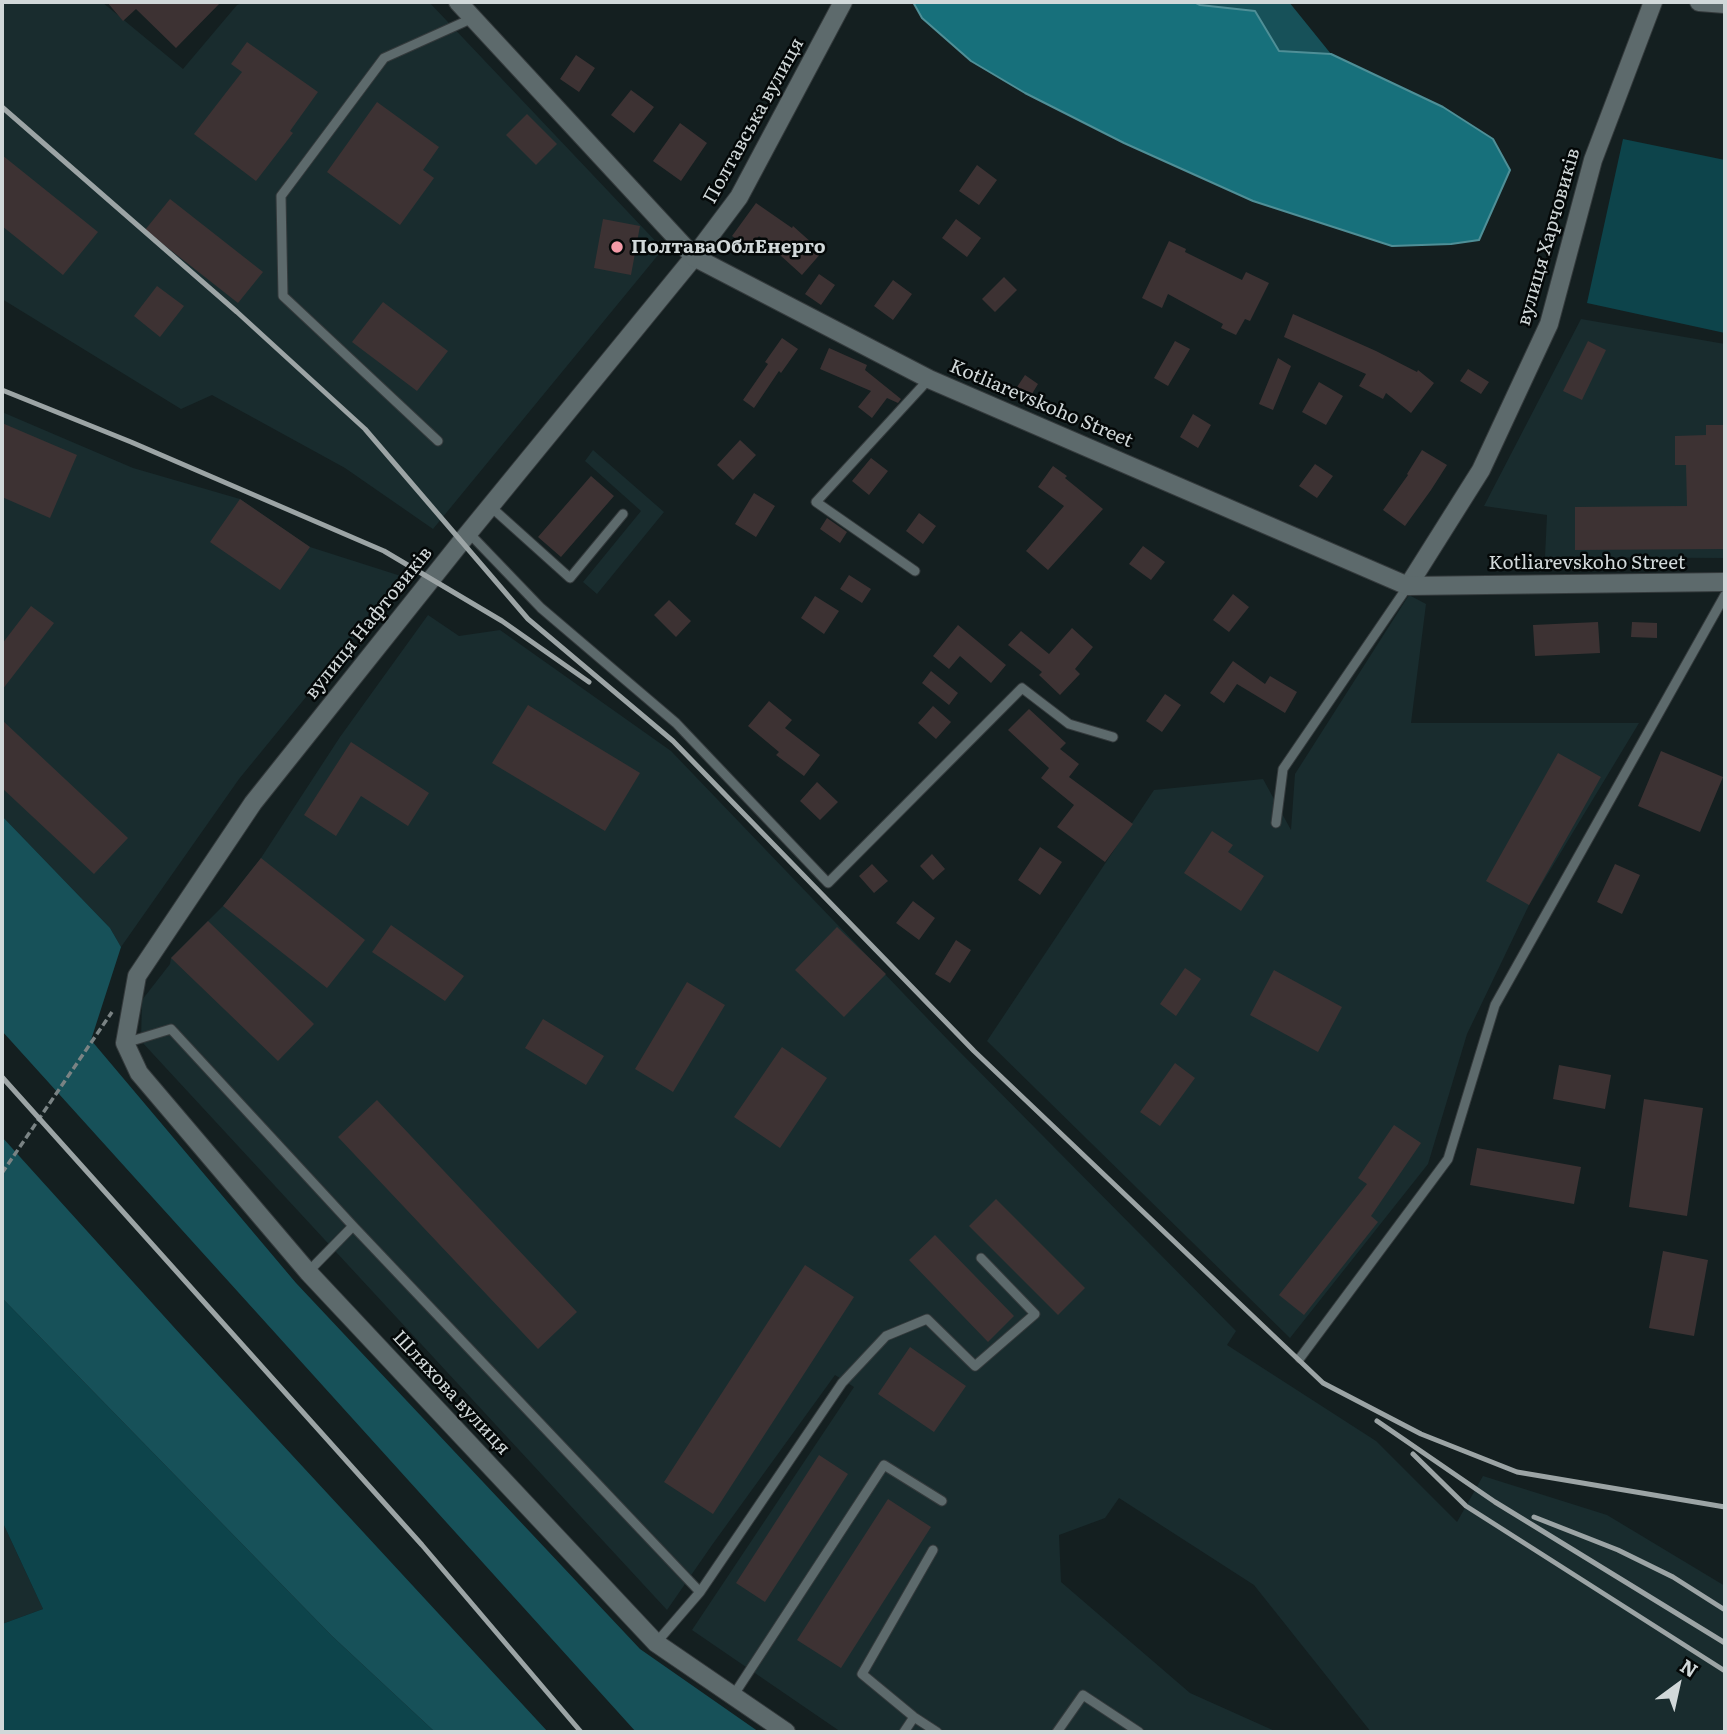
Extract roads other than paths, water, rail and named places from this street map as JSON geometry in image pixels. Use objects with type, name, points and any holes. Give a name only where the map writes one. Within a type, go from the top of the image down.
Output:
[{"type":"street","name":"Kotliarevskoho Street","points":[[458,2],[694,257],[929,379],[1408,586],[1725,582]]},
{"type":"street","name":"Полтавська вулиця","points":[[694,257],[739,197],[844,2]]},
{"type":"street","name":"вулиця Харчовиків","points":[[1408,586],[1481,470],[1549,324],[1593,160],[1653,2]]},
{"type":"street","points":[[1699,2],[1725,4]]},
{"type":"street","name":"вулиця Нафтовиків","points":[[125,1043],[137,976],[253,803],[694,257]]},
{"type":"street","name":"Шляхова вулиця","points":[[125,1043],[139,1073],[308,1272],[656,1643],[786,1732]]},
{"type":"lane","points":[[438,441],[283,296],[281,196],[384,58],[473,18]]},
{"type":"lane","points":[[915,572],[816,502],[929,379]]},
{"type":"lane","points":[[491,507],[569,578],[623,514]]},
{"type":"lane","points":[[469,533],[541,608],[676,723],[828,883],[1022,688],[1069,724],[1113,737]]},
{"type":"lane","points":[[1276,823],[1283,769],[1408,586]]},
{"type":"lane","points":[[1300,1358],[1448,1159],[1495,1006],[1725,595]]},
{"type":"lane","points":[[125,1043],[171,1029],[353,1226],[700,1592]]},
{"type":"lane","points":[[308,1272],[353,1226]]},
{"type":"lane","points":[[656,1643],[700,1592],[842,1382],[886,1336],[927,1319],[975,1366],[1035,1314],[981,1258]]},
{"type":"lane","points":[[733,1696],[884,1465],[942,1501]]},
{"type":"lane","points":[[933,1550],[862,1674],[914,1717],[937,1732]]},
{"type":"lane","points":[[1057,1732],[1083,1695],[1139,1732]]},
{"type":"lane","points":[[904,1732],[914,1717]]},
{"type":"railway","points":[[2,107],[237,312],[365,429],[528,619],[673,741],[974,1051],[1323,1383],[1421,1434],[1517,1472],[1725,1507]]},
{"type":"railway","points":[[2,390],[131,442],[384,551],[502,621],[589,682]]},
{"type":"railway","points":[[2,1077],[422,1545],[581,1732]]},
{"type":"railway","points":[[1377,1421],[1495,1502],[1725,1643]]},
{"type":"railway","points":[[1413,1454],[1466,1506],[1725,1671]]},
{"type":"railway","points":[[1534,1517],[1618,1550],[1673,1577],[1725,1610]]},
{"type":"place","name":"ПолтаваОблЕнерго","points":[[617,247]]}]
